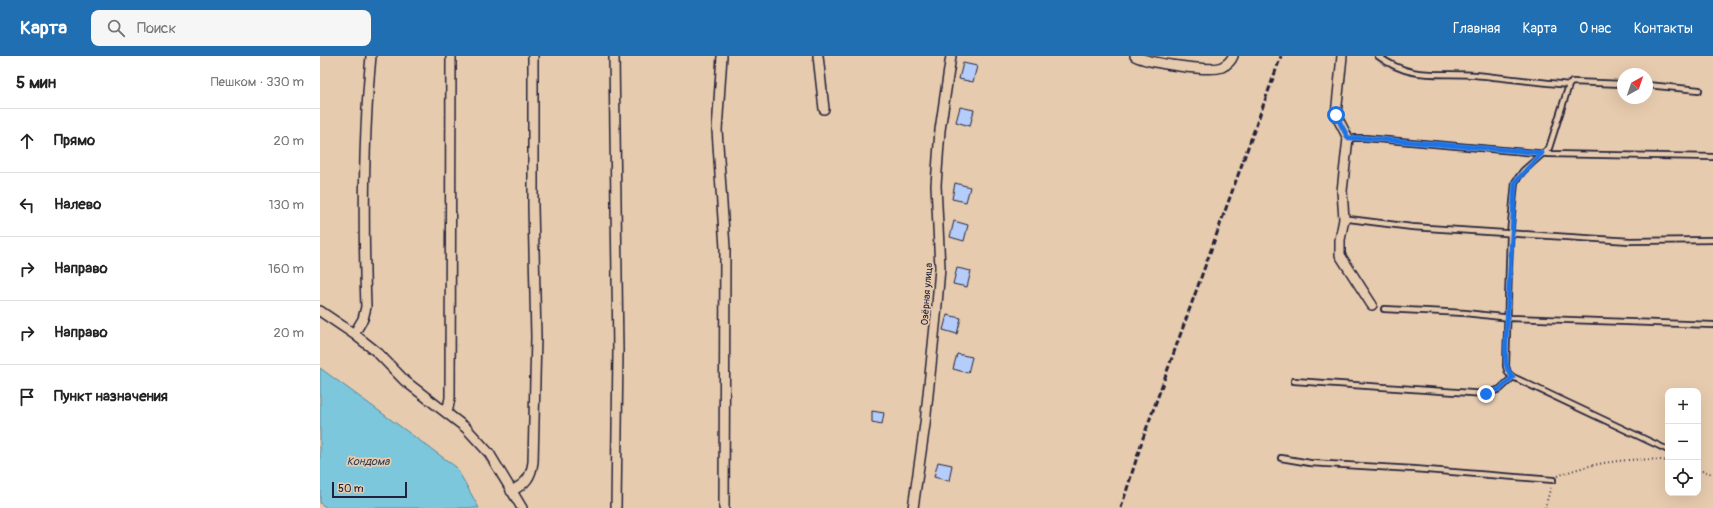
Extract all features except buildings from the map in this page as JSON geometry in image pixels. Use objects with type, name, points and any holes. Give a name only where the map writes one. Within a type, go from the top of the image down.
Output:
[{"type":"street","points":[[354,334],[363,319],[366,307],[363,222],[367,107],[371,56]]},
{"type":"street","points":[[447,413],[450,398],[451,56]]},
{"type":"street","points":[[511,491],[527,481],[531,474],[533,462],[536,337],[533,191],[533,56]]},
{"type":"street","points":[[614,56],[618,351],[616,508]]},
{"type":"street","points":[[722,56],[717,130],[725,248],[724,508]]},
{"type":"street","points":[[818,56],[824,109]]},
{"type":"street","name":"Озёрная улица","points":[[913,508],[925,424],[936,316],[940,268],[937,178],[943,104],[951,56]]},
{"type":"street","points":[[1135,56],[1146,60],[1199,68],[1222,67],[1230,62],[1233,56]]},
{"type":"street","points":[[1342,56],[1336,115],[1348,138],[1342,191],[1344,219],[1340,240],[1340,255],[1372,305]]},
{"type":"street","points":[[320,310],[377,352],[405,381],[466,428],[489,453],[522,508]]},
{"type":"lane","points":[[1378,56],[1392,66],[1427,74],[1474,75],[1569,86]]},
{"type":"lane","points":[[1617,84],[1579,81],[1572,82],[1569,86],[1549,148],[1542,153],[1515,182],[1510,234],[1506,366],[1508,373],[1513,377],[1665,449]]},
{"type":"lane","points":[[1653,86],[1699,90]]},
{"type":"lane","points":[[1348,138],[1365,138],[1542,153],[1713,157]]},
{"type":"lane","points":[[1349,218],[1412,227],[1510,234],[1630,241],[1713,240]]},
{"type":"lane","points":[[1384,309],[1465,313],[1508,318],[1713,325]]},
{"type":"lane","points":[[1294,381],[1486,394],[1500,389],[1513,377]]},
{"type":"lane","points":[[1281,458],[1310,463],[1414,469],[1553,480]]},
{"type":"path","points":[[1545,508],[1553,480],[1558,475],[1598,463],[1655,459],[1665,461]]},
{"type":"path","points":[[1701,471],[1713,474]]},
{"type":"water","name":"Кондома","points":[[320,368],[456,467],[479,508],[327,508],[320,503]]},
{"type":"railway","points":[[1121,508],[1143,438],[1281,56]]},
{"type":"route","points":[[1336,115],[1348,138],[1365,138],[1542,153],[1523,171],[1515,182],[1510,234],[1506,340],[1506,366],[1508,373],[1513,377],[1500,389],[1486,394]]}]
